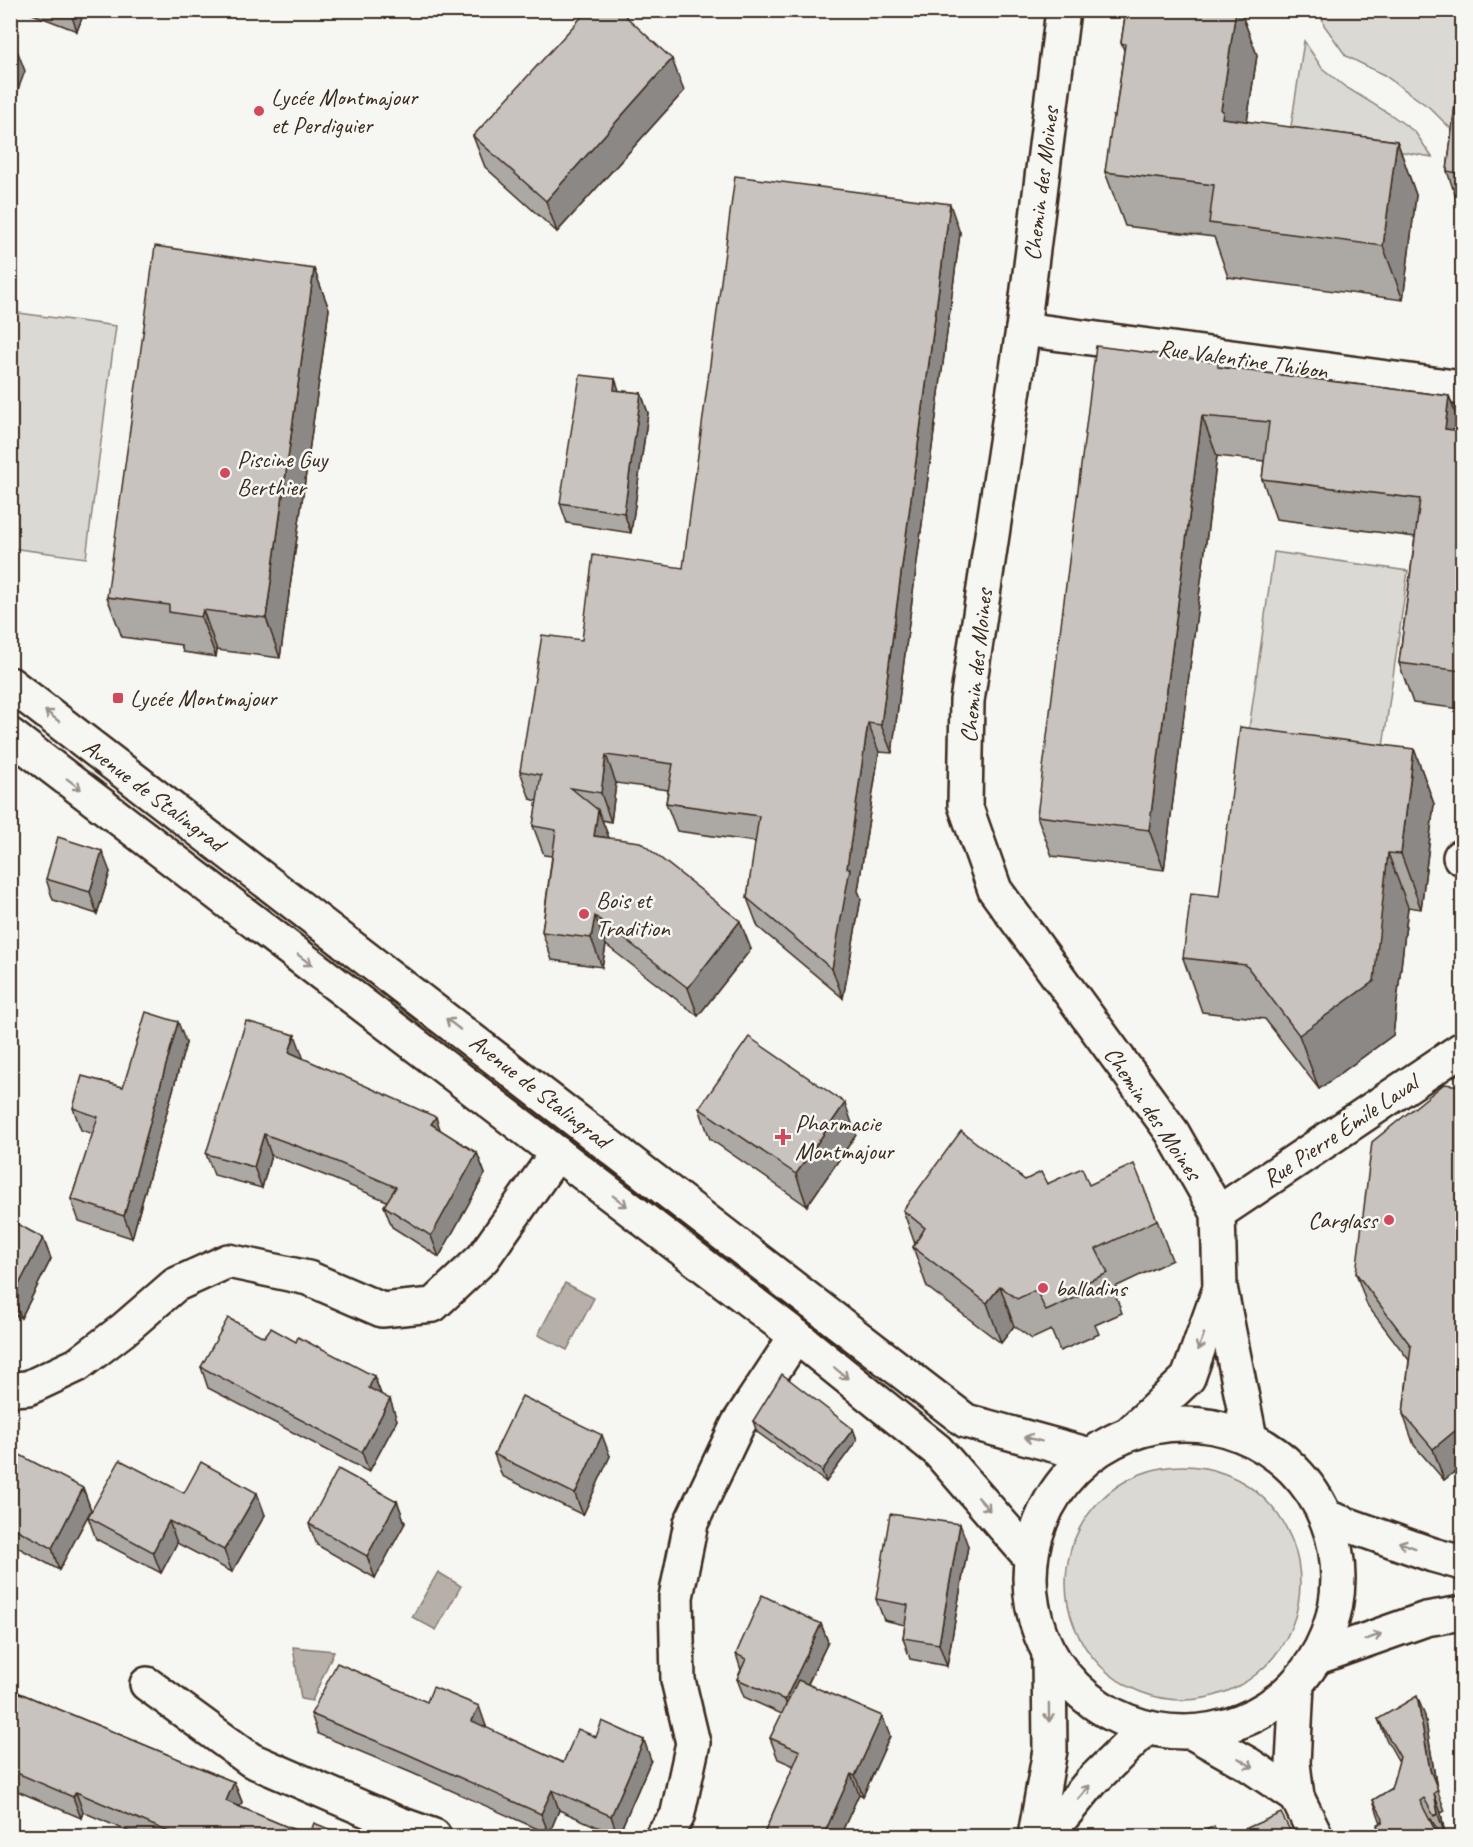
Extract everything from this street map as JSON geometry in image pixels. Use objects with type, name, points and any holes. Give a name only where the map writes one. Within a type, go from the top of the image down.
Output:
[{"type":"main road","name":"Chemin des Moines","points":[[1063,10],[1023,329],[967,701],[965,805],[995,890],[1172,1132],[1218,1213],[1220,1287],[1250,1438]]},
{"type":"main road","name":"Rue Valentine Thibon","points":[[1023,329],[1462,388]]},
{"type":"main road","name":"Avenue de Stalingrad","points":[[10,684],[671,1192],[787,1295],[840,1325],[966,1421],[1090,1455]]},
{"type":"main road","points":[[10,712],[59,748],[93,748]]},
{"type":"main road","name":"Avenue de Stalingrad","points":[[10,735],[796,1336],[937,1450],[1030,1557]]},
{"type":"main road","points":[[191,823],[193,851],[247,892],[258,925]]},
{"type":"main road","name":"Rue Pierre Émile Laval","points":[[1218,1213],[1462,1049]]},
{"type":"main road","points":[[532,1085],[532,1114],[552,1128],[557,1153]]},
{"type":"main road","points":[[10,1389],[28,1388],[77,1365],[123,1330],[175,1285],[228,1261],[308,1278],[382,1310],[433,1305],[483,1258],[557,1153],[579,1149],[604,1167],[630,1160]]},
{"type":"main road","points":[[671,1192],[686,1230]]},
{"type":"main road","points":[[651,1225],[686,1230],[787,1295],[796,1336]]},
{"type":"main road","name":"Chemin des Moines","points":[[1131,1432],[1188,1378],[1220,1287]]},
{"type":"main road","points":[[662,1836],[677,1817],[693,1743],[678,1680],[676,1597],[690,1523],[738,1424],[796,1336],[840,1325]]},
{"type":"main road","points":[[1171,1424],[1211,1425],[1250,1438],[1282,1457],[1308,1484],[1326,1516],[1338,1563],[1335,1612],[1318,1657],[1297,1684],[1268,1709],[1233,1726],[1195,1734],[1145,1729],[1107,1713],[1073,1688],[1049,1655],[1032,1607],[1030,1557],[1041,1519],[1062,1484],[1090,1455],[1131,1432],[1171,1424]]},
{"type":"main road","points":[[1326,1516],[1433,1555],[1462,1563]]},
{"type":"main road","points":[[1318,1657],[1426,1619],[1462,1613]]},
{"type":"main road","points":[[1035,1836],[1050,1750],[1049,1655]]},
{"type":"main road","points":[[147,1684],[251,1761],[397,1823],[434,1836]]},
{"type":"main road","points":[[1297,1684],[1293,1762],[1297,1797],[1316,1836]]},
{"type":"main road","points":[[1046,1836],[1091,1782],[1145,1729]]},
{"type":"main road","points":[[1195,1734],[1248,1764],[1297,1797]]},
{"type":"shaded area","points":[[1320,11],[1462,11],[1462,71],[1454,132],[1430,108],[1384,75],[1346,56],[1324,25]]},
{"type":"shaded area","points":[[1304,41],[1322,68],[1344,86],[1415,132],[1432,157],[1290,133]]},
{"type":"shaded area","points":[[11,312],[116,326],[86,558],[11,548]]},
{"type":"shaded area","points":[[1274,552],[1408,571],[1383,747],[1249,729]]},
{"type":"shaded area","points":[[565,1283],[594,1298],[567,1350],[538,1335]]},
{"type":"shaded area","points":[[1183,1466],[1228,1475],[1248,1486],[1273,1509],[1291,1538],[1300,1583],[1291,1628],[1280,1648],[1257,1673],[1228,1691],[1183,1700],[1138,1691],[1118,1680],[1093,1657],[1075,1628],[1066,1583],[1075,1538],[1086,1518],[1109,1493],[1138,1475]]},
{"type":"shaded area","points":[[438,1572],[461,1586],[436,1630],[412,1617]]},
{"type":"shaded area","points":[[293,1647],[334,1651],[312,1701],[301,1699]]},
{"type":"building","points":[[588,10],[619,10],[672,59],[546,201],[473,136]]},
{"type":"building","points":[[1126,10],[1236,10],[1221,110],[1223,111],[1222,118],[1397,141],[1383,246],[1209,223],[1214,185],[1105,172],[1125,44],[1121,43]]},
{"type":"building","points":[[10,47],[17,50],[10,69]]},
{"type":"building","points":[[1462,48],[1462,174],[1447,171]]},
{"type":"building","points":[[735,176],[950,204],[881,725],[868,723],[847,868],[850,869],[832,969],[747,898],[759,816],[666,803],[673,764],[606,755],[601,793],[571,788],[598,810],[594,836],[640,842],[740,921],[688,988],[595,916],[591,938],[542,932],[556,830],[533,826],[541,775],[520,771],[542,635],[582,640],[593,555],[683,568]]},
{"type":"building","name":"Piscine Guy Berthier","points":[[155,246],[314,269],[266,618],[203,610],[201,617],[169,612],[169,605],[107,597]]},
{"type":"building","points":[[1096,346],[1218,362],[1218,367],[1449,396],[1445,429],[1462,431],[1462,671],[1399,663],[1420,499],[1262,479],[1269,422],[1202,416],[1149,830],[1037,816]]},
{"type":"building","points":[[580,375],[615,379],[614,390],[641,393],[624,513],[560,503]]},
{"type":"building","points":[[1240,727],[1414,749],[1401,854],[1388,853],[1374,981],[1299,1035],[1246,965],[1183,958],[1191,893],[1219,896]]},
{"type":"building","points":[[58,837],[102,851],[90,892],[46,879]]},
{"type":"building","points":[[146,1012],[178,1022],[124,1216],[71,1199],[98,1117],[73,1108],[82,1076],[123,1087]]},
{"type":"building","points":[[246,1021],[295,1035],[289,1052],[436,1117],[431,1124],[477,1153],[431,1236],[384,1206],[396,1187],[264,1134],[254,1167],[206,1154]]},
{"type":"building","points":[[749,1037],[845,1103],[796,1174],[699,1108]]},
{"type":"building","points":[[1444,1084],[1462,1086],[1462,1425],[1433,1449],[1403,1414],[1411,1346],[1356,1273],[1372,1142]]},
{"type":"building","points":[[961,1131],[1025,1180],[1041,1172],[1047,1184],[1082,1168],[1089,1185],[1134,1164],[1157,1220],[1096,1249],[1108,1273],[1080,1285],[1084,1294],[1046,1311],[1036,1290],[1017,1299],[1000,1286],[987,1303],[913,1247],[925,1228],[903,1210]]},
{"type":"building","points":[[10,1220],[43,1238],[13,1296],[10,1295]]},
{"type":"building","points":[[228,1318],[264,1337],[271,1328],[296,1342],[298,1337],[374,1376],[369,1388],[390,1399],[362,1452],[201,1367]]},
{"type":"building","points":[[782,1374],[853,1429],[822,1471],[753,1421]]},
{"type":"building","points":[[522,1396],[602,1435],[575,1494],[494,1454]]},
{"type":"building","points":[[20,1455],[83,1488],[52,1548],[10,1526],[10,1472]]},
{"type":"building","points":[[120,1460],[184,1493],[201,1462],[257,1493],[224,1550],[169,1521],[153,1552],[88,1517]]},
{"type":"building","points":[[338,1469],[397,1501],[367,1556],[309,1524]]},
{"type":"building","points":[[890,1514],[960,1524],[939,1644],[903,1638],[908,1605],[876,1599]]},
{"type":"building","points":[[762,1595],[821,1624],[785,1700],[737,1679],[746,1659],[736,1654]]},
{"type":"building","points":[[337,1663],[427,1702],[433,1687],[479,1706],[472,1721],[563,1763],[578,1729],[596,1737],[602,1721],[644,1740],[611,1816],[552,1790],[541,1814],[311,1714]]},
{"type":"building","points":[[798,1680],[882,1716],[855,1776],[851,1774],[824,1834],[829,1836],[763,1836],[800,1751],[770,1738]]},
{"type":"building","points":[[10,1689],[234,1782],[226,1801],[309,1836],[178,1836],[76,1792],[73,1797],[10,1770]]},
{"type":"building","points":[[1417,1696],[1430,1770],[1438,1790],[1434,1793],[1438,1814],[1434,1816],[1424,1798],[1420,1801],[1438,1836],[1382,1836],[1377,1825],[1384,1821],[1382,1822],[1383,1818],[1373,1800],[1391,1789],[1400,1757],[1378,1719]]},
{"type":"building","points":[[1281,1813],[1293,1836],[1229,1836]]},
{"type":"building","points":[[314,1823],[346,1836],[309,1836]]},
{"type":"building","points":[[1214,1826],[1219,1836],[1195,1836]]},
{"type":"place","name":"Lycée Montmajour et Perdiguier","points":[[259,111]]},
{"type":"place","name":"Piscine Guy Berthier","points":[[225,473]]},
{"type":"place","name":"Lycée Montmajour","points":[[118,698]]},
{"type":"place","name":"Bois et Tradition","points":[[584,914]]},
{"type":"place","name":"Pharmacie Montmajour","points":[[783,1137]]},
{"type":"place","name":"Carglass","points":[[1389,1220]]},
{"type":"place","name":"balladins","points":[[1043,1288]]}]
